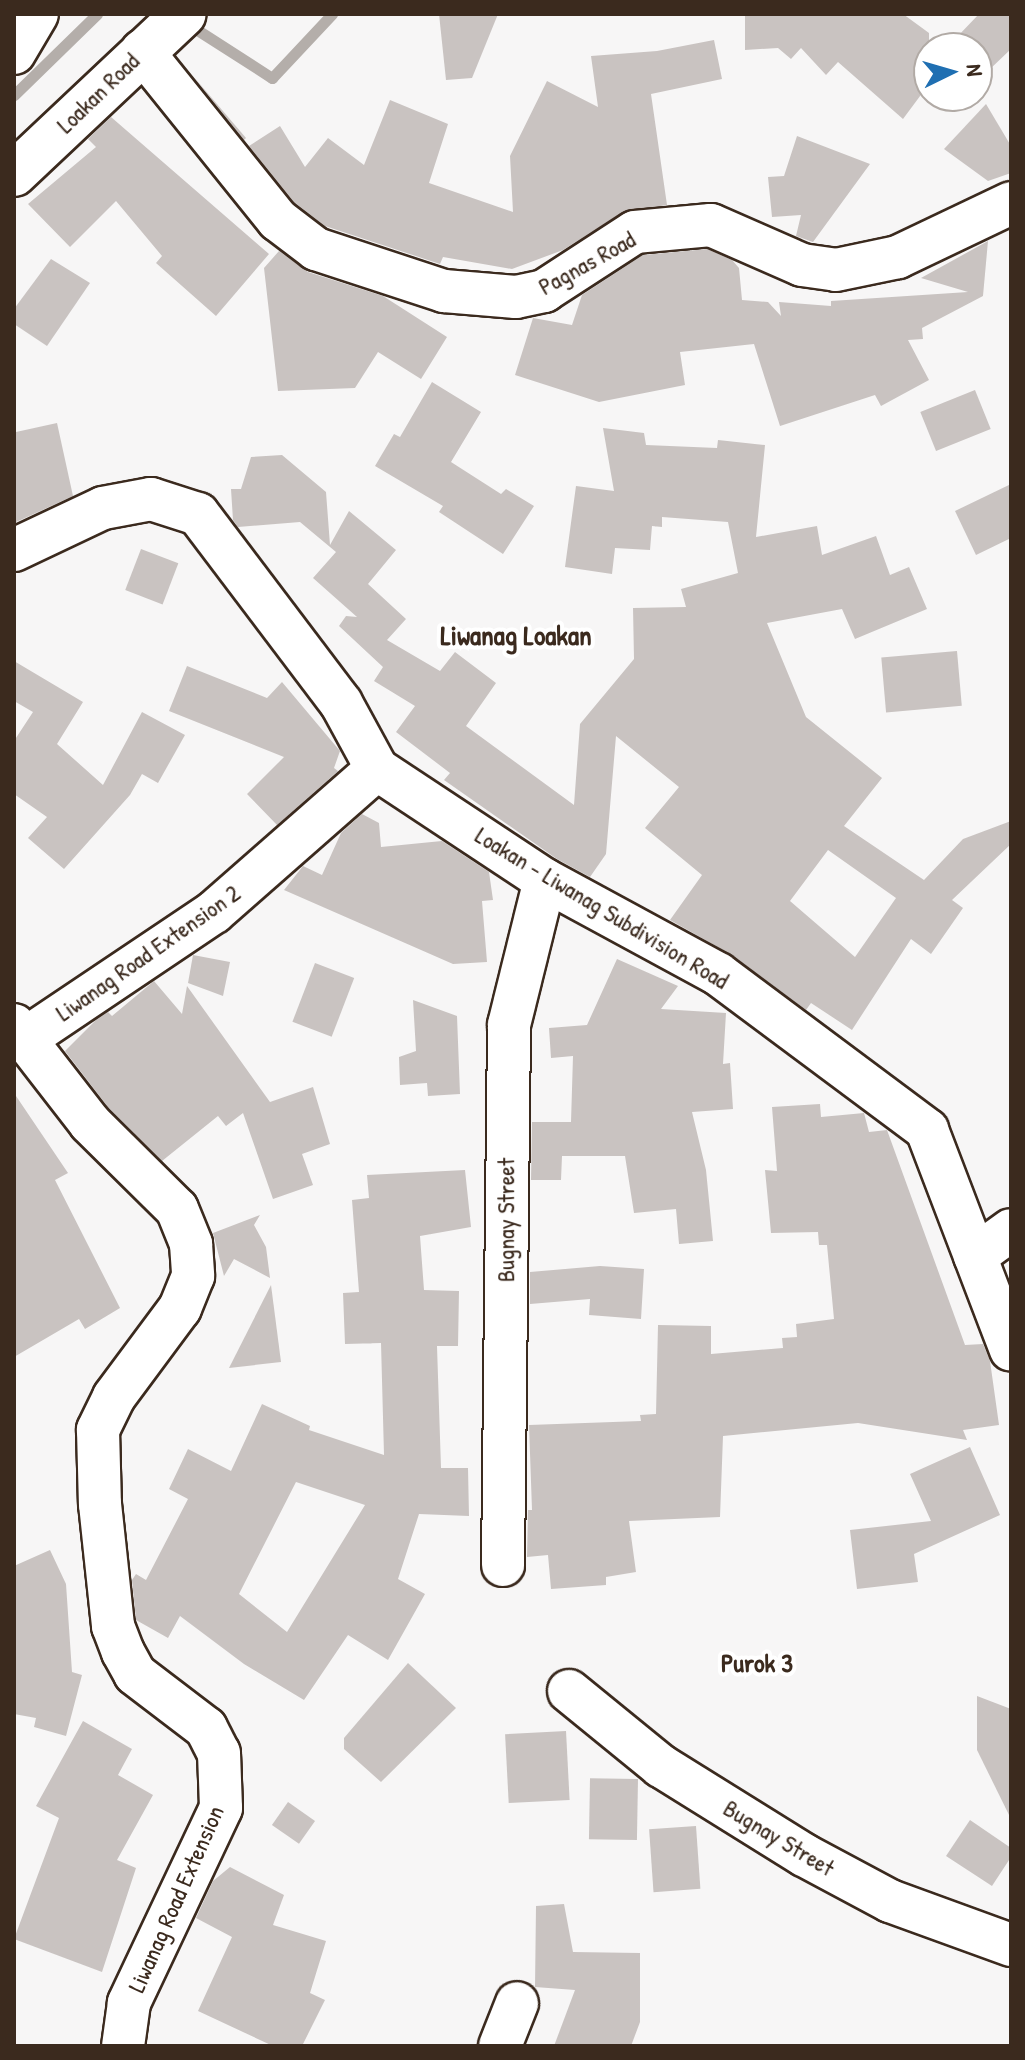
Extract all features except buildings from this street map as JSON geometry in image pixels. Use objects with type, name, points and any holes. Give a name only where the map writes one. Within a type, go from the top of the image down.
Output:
[{"type":"main road","name":"Loakan Road","points":[[14,174],[184,14]]},
{"type":"street","points":[[14,53],[37,14]]},
{"type":"street","name":"Pagnas Road","points":[[147,47],[278,220],[316,249],[354,266],[444,291],[516,297],[544,291],[635,232],[711,225],[802,265],[836,270],[898,257],[1011,203]]},
{"type":"street","name":"Loakan - Liwanag Subdivision Road","points":[[14,550],[103,508],[151,499],[198,514],[341,703],[377,769],[545,880],[718,974],[909,1111],[927,1130],[1011,1350]]},
{"type":"street","name":"Liwanag Road Extension 2","points":[[20,1032],[214,912],[377,769]]},
{"type":"street","name":"Bugnay Street","points":[[503,1565],[509,1025],[545,880]]},
{"type":"street","name":"Liwanag Road Extension","points":[[20,1032],[90,1123],[177,1209],[191,1244],[193,1276],[180,1308],[114,1397],[98,1430],[100,1504],[118,1639],[135,1674],[206,1728],[219,1753],[221,1808],[129,2003],[123,2046]]},
{"type":"street","points":[[975,1256],[1011,1230]]},
{"type":"street","name":"Bugnay Street","points":[[569,1691],[661,1766],[804,1855],[890,1901],[1011,1945]]},
{"type":"street","points":[[500,2046],[517,2003]]},
{"type":"waterway","points":[[14,95],[97,14]]},
{"type":"waterway","points":[[188,24],[272,78],[332,14]]},
{"type":"district","name":"Liwanag Loakan","points":[[516,635]]},
{"type":"district","name":"Purok 3","points":[[757,1663]]}]
